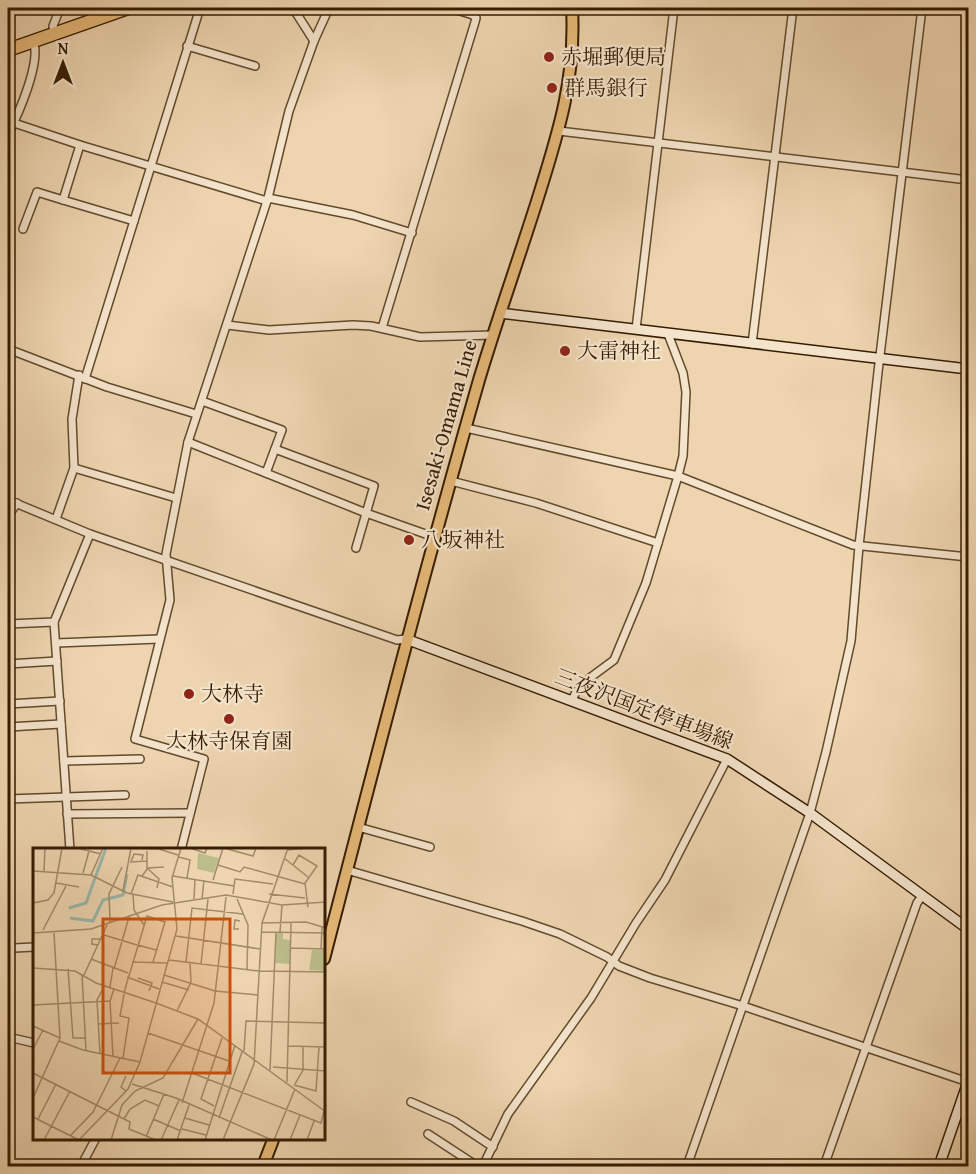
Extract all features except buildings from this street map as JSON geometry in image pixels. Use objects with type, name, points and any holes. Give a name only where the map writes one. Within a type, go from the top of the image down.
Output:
[{"type":"highway","points":[[8,50],[128,8]]},
{"type":"main road","name":"Isesaki-Omama Line","points":[[326,951],[434,537],[493,335],[559,131],[571,73],[572,8]]},
{"type":"main road","points":[[500,313],[969,369]]},
{"type":"main road","name":"三夜沢国定停車場線","points":[[406,639],[726,759],[810,813],[969,929]]},
{"type":"main road","points":[[939,1167],[969,1082]]},
{"type":"main road","points":[[263,1167],[273,1141]]},
{"type":"street","points":[[54,34],[53,26],[60,8]]},
{"type":"street","points":[[56,519],[74,468],[72,419],[82,377],[134,222],[200,8]]},
{"type":"street","points":[[293,8],[314,41]]},
{"type":"street","points":[[181,848],[204,759],[135,739],[170,600],[166,559],[176,498],[196,414],[268,200],[284,126],[314,41],[329,8]]},
{"type":"street","points":[[382,328],[476,18],[450,8]]},
{"type":"street","points":[[636,329],[674,8]]},
{"type":"street","points":[[752,344],[793,8]]},
{"type":"street","points":[[687,1167],[810,813],[851,641],[859,546],[922,8]]},
{"type":"street","points":[[8,134],[25,97],[36,49],[33,41]]},
{"type":"street","points":[[188,46],[255,66]]},
{"type":"street","points":[[14,123],[151,167],[268,200],[353,215],[411,233]]},
{"type":"street","points":[[559,131],[969,180]]},
{"type":"street","points":[[63,200],[80,145]]},
{"type":"street","points":[[22,229],[37,192],[134,222]]},
{"type":"street","points":[[227,325],[269,330],[353,325],[382,328],[420,337],[493,335]]},
{"type":"street","points":[[572,700],[576,692],[591,677],[614,660],[646,583],[678,476],[683,456],[686,392],[683,373],[668,334]]},
{"type":"street","points":[[8,349],[82,377],[196,414]]},
{"type":"street","points":[[201,401],[282,430],[266,473]]},
{"type":"street","points":[[466,428],[678,476],[859,546],[969,557]]},
{"type":"street","points":[[188,442],[366,513],[434,537]]},
{"type":"street","points":[[274,448],[374,486],[356,548]]},
{"type":"street","points":[[74,468],[176,498]]},
{"type":"street","points":[[451,481],[536,503],[658,543]]},
{"type":"street","points":[[8,500],[90,534],[397,640],[406,639]]},
{"type":"street","points":[[8,516],[16,503]]},
{"type":"street","points":[[70,848],[54,622],[90,534]]},
{"type":"street","points":[[8,624],[54,622]]},
{"type":"street","points":[[56,643],[159,639]]},
{"type":"street","points":[[8,664],[57,661]]},
{"type":"street","points":[[8,704],[60,701]]},
{"type":"street","points":[[8,727],[62,724]]},
{"type":"street","points":[[64,761],[140,759]]},
{"type":"street","points":[[483,1167],[508,1114],[563,1040],[678,858],[726,759]]},
{"type":"street","points":[[8,799],[125,795]]},
{"type":"street","points":[[67,814],[190,813]]},
{"type":"street","points":[[358,827],[430,847]]},
{"type":"street","points":[[347,870],[522,921],[560,934],[613,962],[650,978],[743,1006],[969,1082]]},
{"type":"street","points":[[824,1167],[917,903],[922,896]]},
{"type":"street","points":[[14,948],[33,947]]},
{"type":"street","points":[[8,1037],[33,1042]]},
{"type":"street","points":[[411,1102],[454,1121],[492,1147]]},
{"type":"street","points":[[428,1134],[477,1167]]},
{"type":"street","points":[[81,1167],[94,1141]]},
{"type":"place","name":"赤堀郵便局","points":[[549,57]]},
{"type":"place","name":"群馬銀行","points":[[552,88]]},
{"type":"place","name":"大雷神社","points":[[565,351]]},
{"type":"place","name":"八坂神社","points":[[409,540]]},
{"type":"place","name":"大林寺","points":[[189,694]]},
{"type":"place","name":"大林寺保育園","points":[[229,719]]}]
